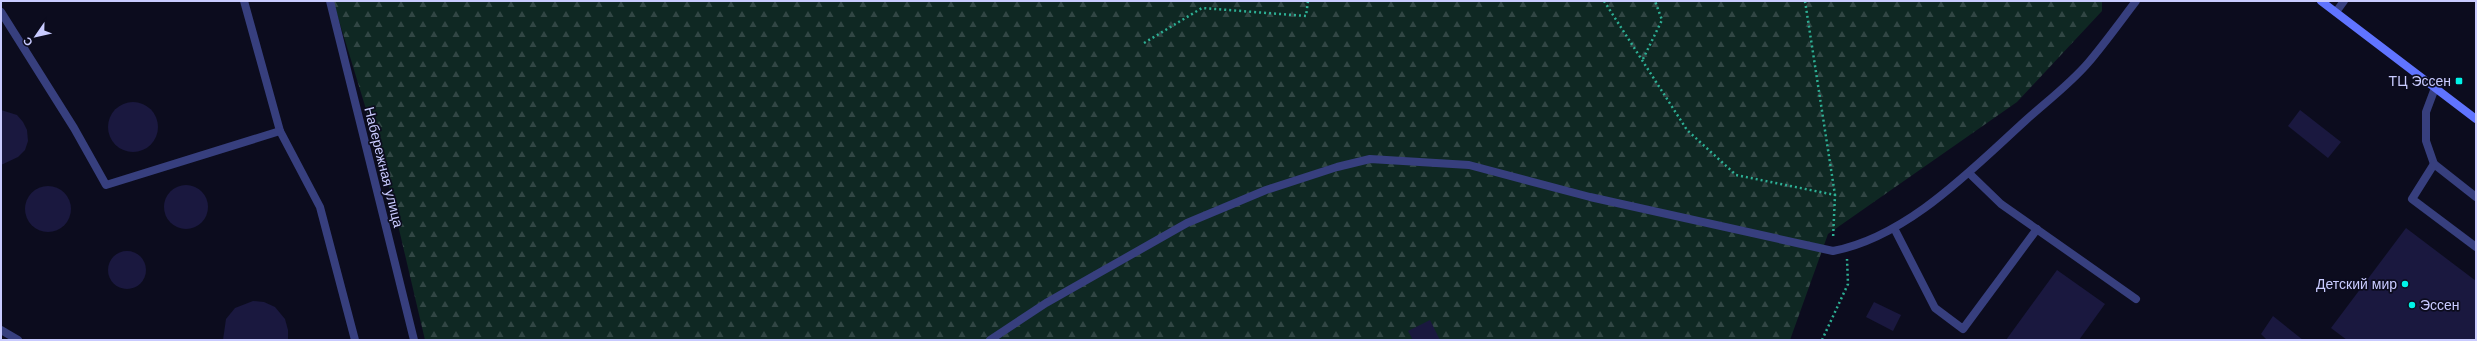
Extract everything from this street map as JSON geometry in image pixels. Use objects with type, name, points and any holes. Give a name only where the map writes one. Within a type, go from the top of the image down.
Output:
[{"type":"main road","points":[[2320,1],[2476,119]]},
{"type":"street","points":[[244,1],[280,131],[320,207],[355,340]]},
{"type":"street","name":"Набережная улица","points":[[330,1],[414,340]]},
{"type":"street","points":[[990,340],[1046,303],[1187,223],[1266,190],[1337,167],[1370,159],[1469,165],[1590,197],[1833,251],[1846,249],[1873,239],[1894,228],[1970,174],[2087,64],[2136,1]]},
{"type":"street","points":[[2336,12],[2344,1]]},
{"type":"street","points":[[1,12],[74,128],[106,185],[280,131]]},
{"type":"street","points":[[2435,88],[2426,112],[2426,141],[2434,164],[2476,197]]},
{"type":"street","points":[[2434,164],[2412,199],[2476,248]]},
{"type":"street","points":[[1970,174],[2001,204],[2136,299]]},
{"type":"street","points":[[1894,228],[1935,308],[1963,329],[2037,230]]},
{"type":"street","points":[[1,330],[18,340]]},
{"type":"path","points":[[1144,43],[1202,8],[1306,16],[1308,1]]},
{"type":"path","points":[[1604,1],[1643,59],[1687,130],[1736,175],[1835,195]]},
{"type":"path","points":[[1643,59],[1662,20],[1655,1]]},
{"type":"path","points":[[1805,1],[1835,195],[1833,251]]},
{"type":"path","points":[[1822,340],[1848,284],[1846,249]]},
{"type":"green space","points":[[333,1],[2102,1],[2102,11],[2017,102],[1828,234],[1790,340],[425,340],[387,178]]},
{"type":"building","points":[[138,102],[143,103],[151,109],[157,117],[157,137],[151,145],[143,151],[128,152],[123,151],[115,145],[109,137],[108,122],[109,117],[115,109],[123,103]]},
{"type":"building","points":[[1,110],[17,115],[27,130],[28,141],[25,150],[18,157],[1,165]]},
{"type":"building","points":[[2300,110],[2341,142],[2328,158],[2288,126]]},
{"type":"building","points":[[186,185],[198,189],[204,195],[208,207],[204,219],[198,225],[186,229],[174,225],[168,219],[164,207],[168,195],[174,189]]},
{"type":"building","points":[[43,186],[53,186],[61,190],[67,196],[71,204],[71,214],[67,222],[61,228],[53,232],[43,232],[35,228],[29,222],[25,214],[25,204],[29,196],[35,190]]},
{"type":"building","name":"Эссен","points":[[2406,228],[2476,281],[2476,340],[2347,340],[2331,328]]},
{"type":"building","points":[[123,251],[131,251],[141,256],[145,263],[145,277],[141,284],[131,289],[123,289],[113,284],[111,281],[108,274],[108,266],[113,256],[116,254]]},
{"type":"building","points":[[2057,270],[2105,304],[2079,340],[2006,340]]},
{"type":"building","points":[[253,301],[264,302],[275,307],[285,319],[288,330],[288,340],[223,340],[226,319],[235,308]]},
{"type":"building","points":[[1874,302],[1901,315],[1893,331],[1866,317]]},
{"type":"building","points":[[2273,316],[2303,340],[2267,340],[2261,334]]},
{"type":"building","points":[[1430,320],[1440,340],[1413,340],[1408,331]]},
{"type":"place","name":"ТЦ Эссен","points":[[2459,81]]},
{"type":"place","name":"Детский мир","points":[[2405,284]]},
{"type":"place","name":"Эссен","points":[[2412,305]]}]
